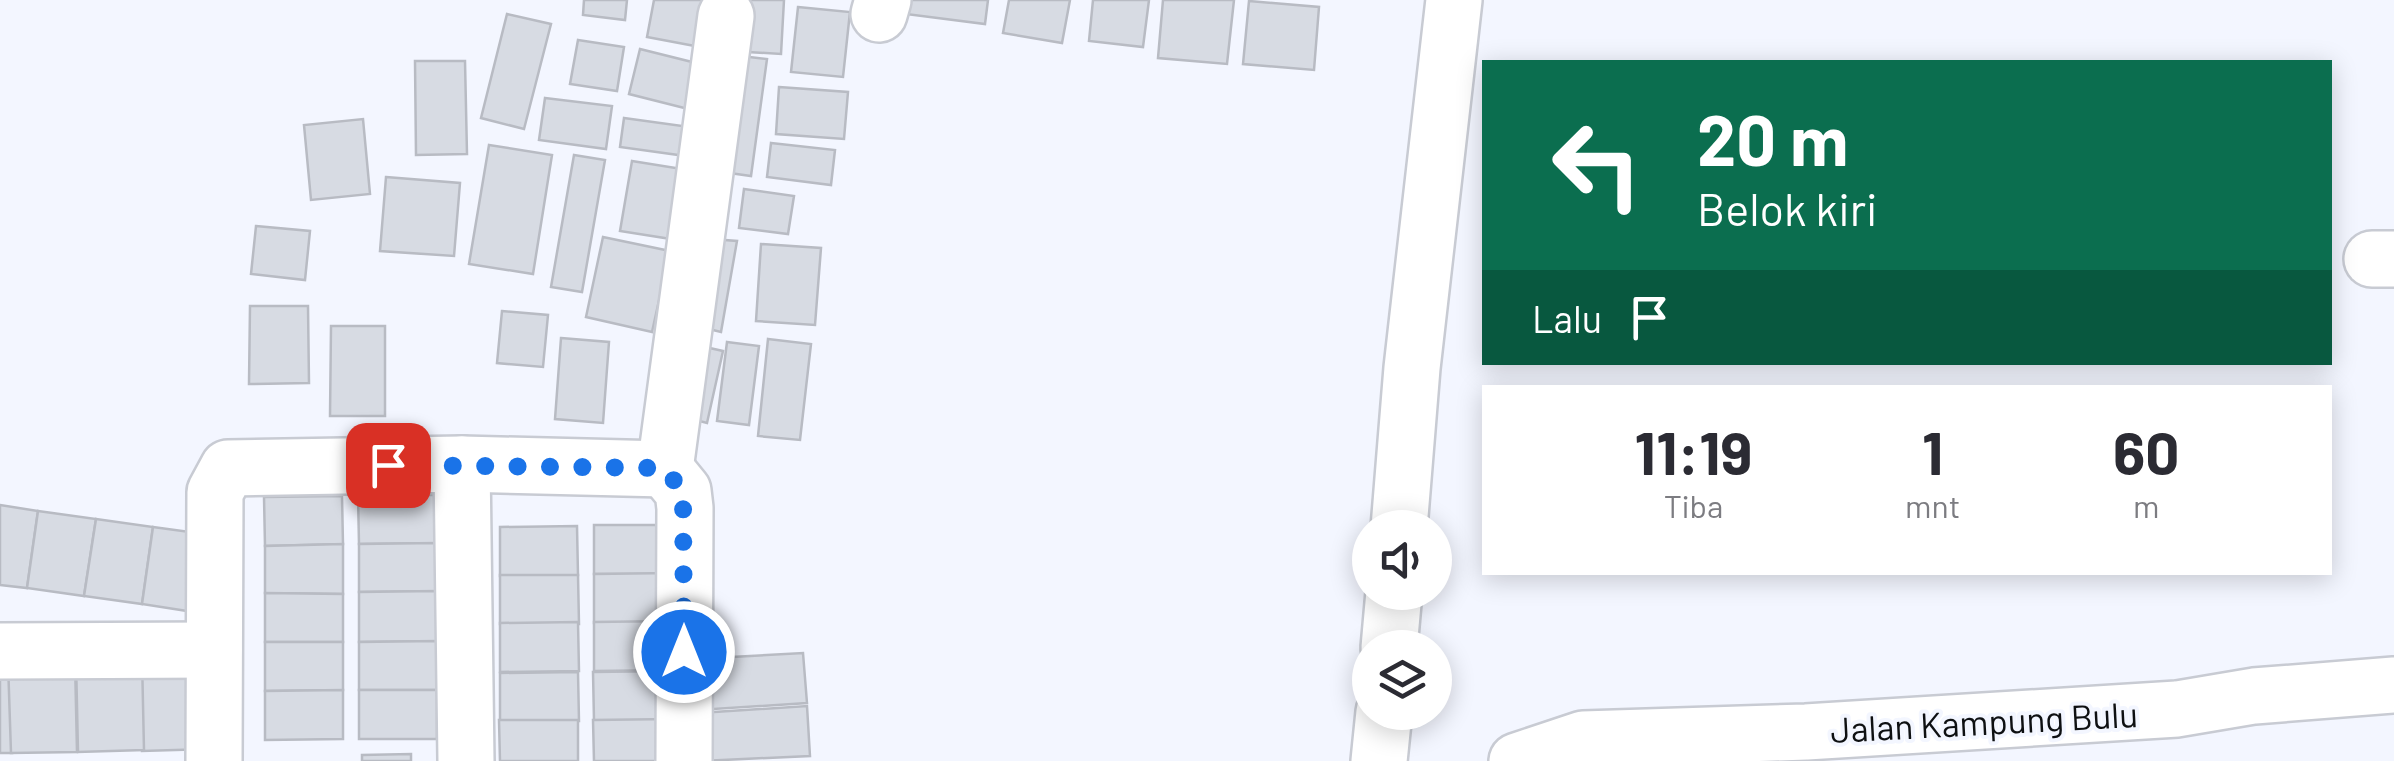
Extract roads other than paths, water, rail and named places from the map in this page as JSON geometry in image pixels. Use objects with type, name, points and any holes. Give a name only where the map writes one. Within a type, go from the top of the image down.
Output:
[{"type":"street","points":[[1400,510],[1412,368],[1454,0]]},
{"type":"street","points":[[664,468],[726,16]]},
{"type":"street","points":[[462,464],[466,761]]},
{"type":"street","points":[[214,761],[216,492],[228,468],[462,464],[664,468],[678,480],[684,508],[684,761]]},
{"type":"street","points":[[0,651],[214,650]]},
{"type":"street","name":"Jalan Kampung Bulu","points":[[1517,761],[1583,740],[2028,719],[2176,709],[2254,696],[2394,686]]},
{"type":"street","points":[[1379,761],[1382,730]]}]
